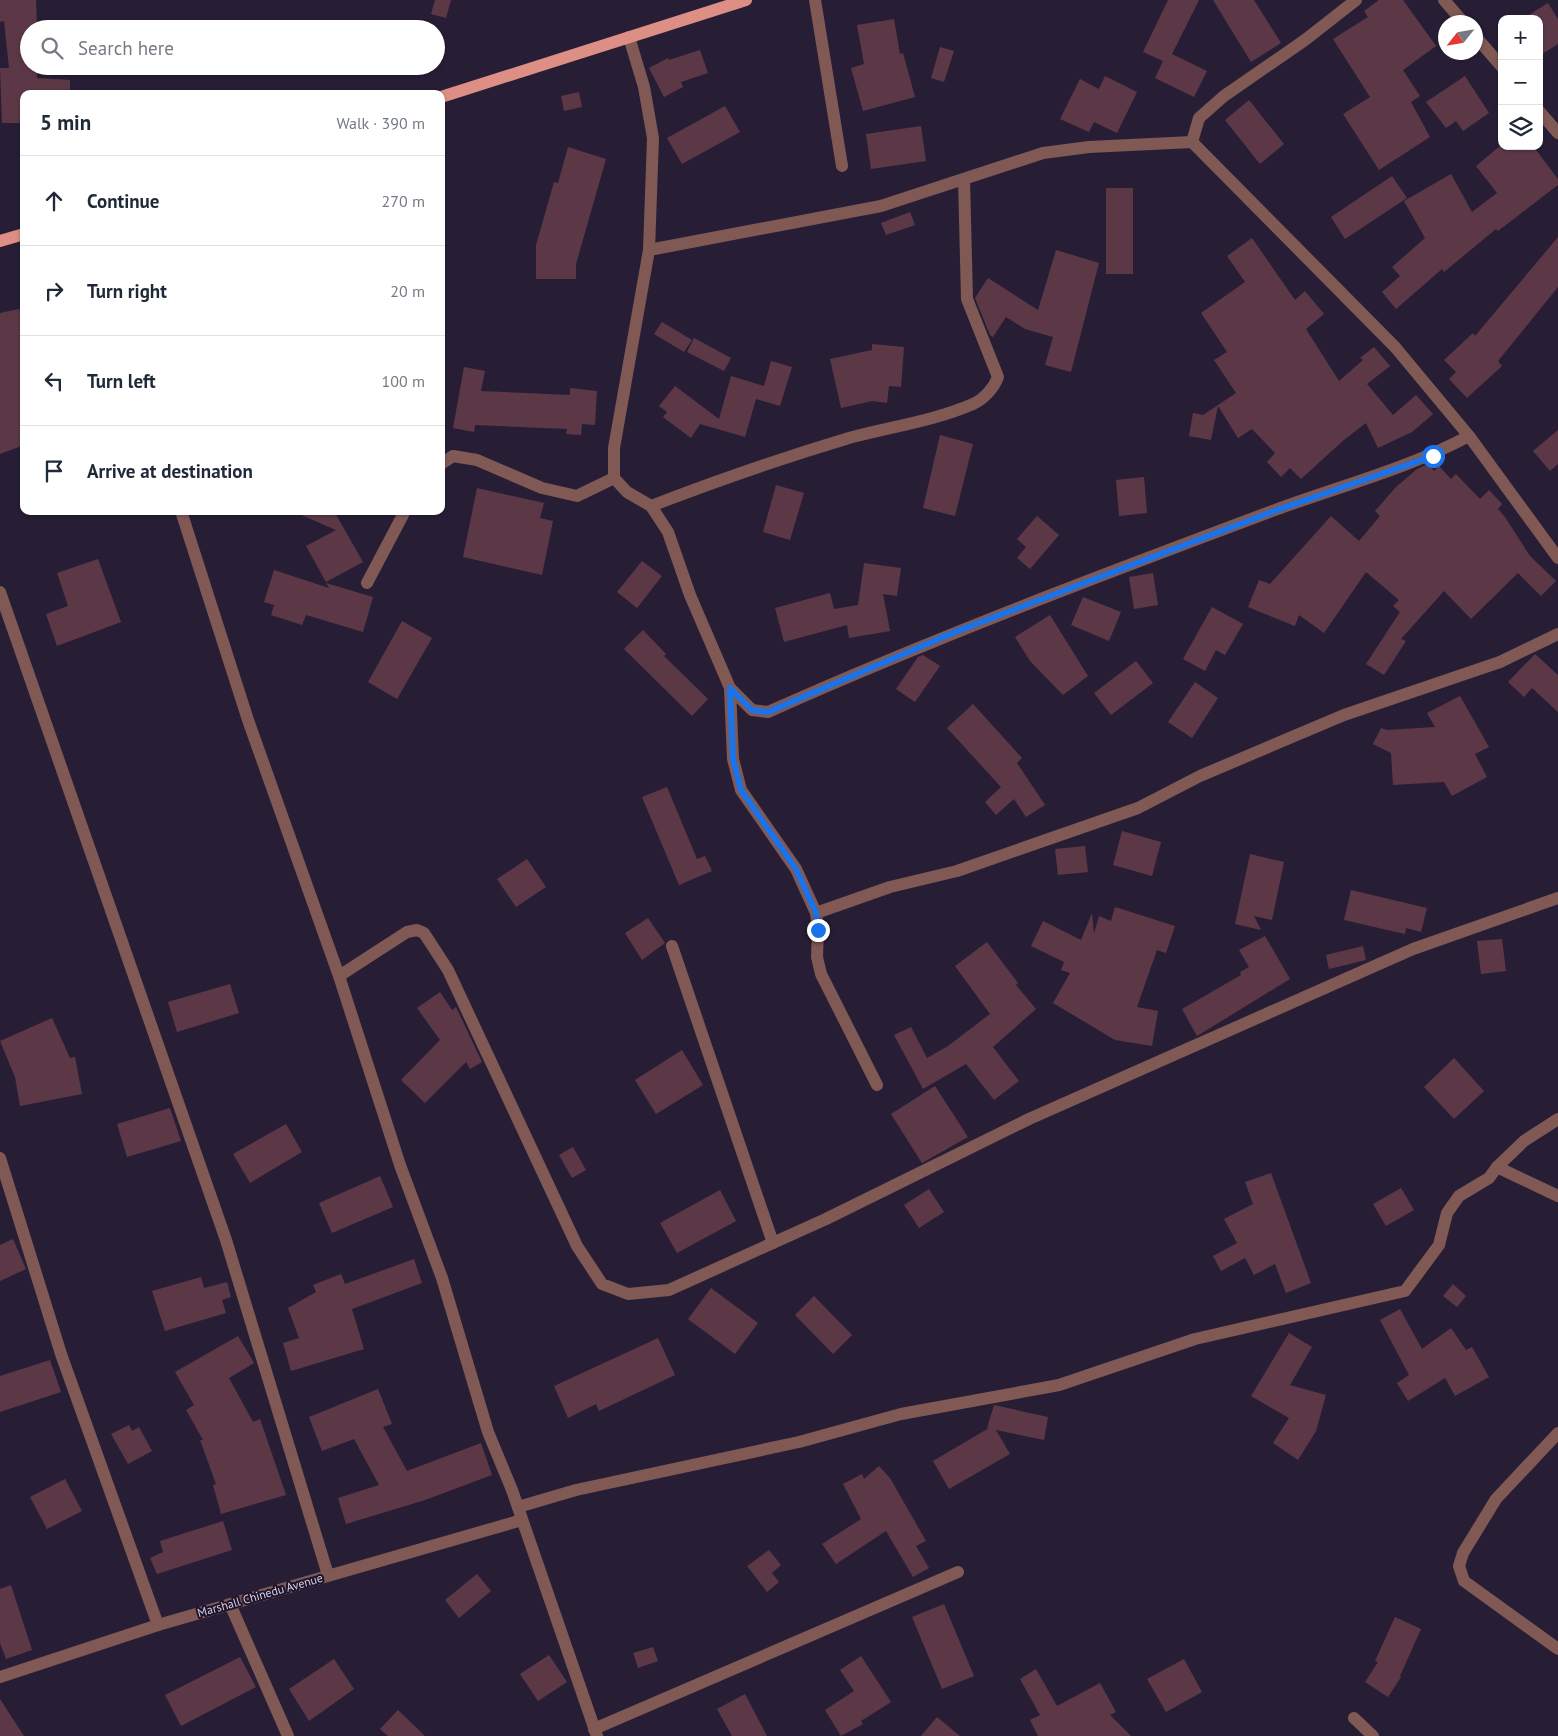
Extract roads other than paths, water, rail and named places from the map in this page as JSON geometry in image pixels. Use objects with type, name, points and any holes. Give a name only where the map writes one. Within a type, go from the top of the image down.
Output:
[{"type":"main road","points":[[445,97],[746,0]]},
{"type":"main road","points":[[0,241],[20,235]]},
{"type":"street","points":[[815,0],[842,166]]},
{"type":"street","points":[[1192,142],[1199,118],[1205,112],[1356,0]]},
{"type":"street","points":[[1444,0],[1457,15]]},
{"type":"street","points":[[629,37],[644,87],[653,138],[649,250],[614,448],[614,478],[627,492],[651,506],[668,532],[690,595],[730,688],[733,759],[741,790],[796,869],[816,913],[818,930],[817,957],[821,974],[877,1085]]},
{"type":"street","points":[[1483,45],[1498,63]]},
{"type":"street","points":[[1543,116],[1558,133]]},
{"type":"street","points":[[649,250],[881,206],[1044,153],[1089,147],[1192,142],[1395,347],[1469,436],[1558,558]]},
{"type":"street","points":[[651,506],[713,482],[848,438],[939,416],[975,403],[994,386],[998,377],[967,299],[964,179]]},
{"type":"street","points":[[730,688],[752,710],[768,712],[955,632],[1277,510],[1433,456],[1469,436]]},
{"type":"street","points":[[445,461],[453,456],[477,460],[542,488],[577,496],[614,478]]},
{"type":"street","points":[[182,515],[251,729],[338,976],[400,1165],[442,1278],[488,1432],[518,1506],[595,1732],[958,1572]]},
{"type":"street","points":[[367,583],[403,515]]},
{"type":"street","points":[[0,592],[226,1240],[328,1576]]},
{"type":"street","points":[[816,913],[890,887],[957,871],[1138,808],[1200,776],[1344,715],[1500,662],[1558,634]]},
{"type":"street","points":[[338,976],[407,932],[417,930],[424,933],[448,970],[577,1246],[602,1284],[628,1294],[669,1290],[773,1243],[1029,1119],[1413,949],[1558,898]]},
{"type":"street","points":[[672,946],[773,1243]]},
{"type":"street","points":[[518,1506],[576,1490],[799,1442],[901,1414],[1059,1385],[1196,1339],[1406,1291],[1439,1246],[1447,1213],[1458,1196],[1489,1178],[1497,1167],[1524,1141],[1558,1119]]},
{"type":"street","points":[[0,1158],[61,1354],[158,1625]]},
{"type":"street","points":[[1497,1167],[1558,1196]]},
{"type":"street","points":[[1558,1433],[1496,1500],[1463,1553],[1459,1566],[1464,1581],[1558,1648]]},
{"type":"street","name":"Marshall Chinedu Avenue","points":[[0,1677],[158,1625],[522,1520]]},
{"type":"street","points":[[230,1604],[288,1736]]},
{"type":"street","points":[[1354,1718],[1372,1736]]}]
